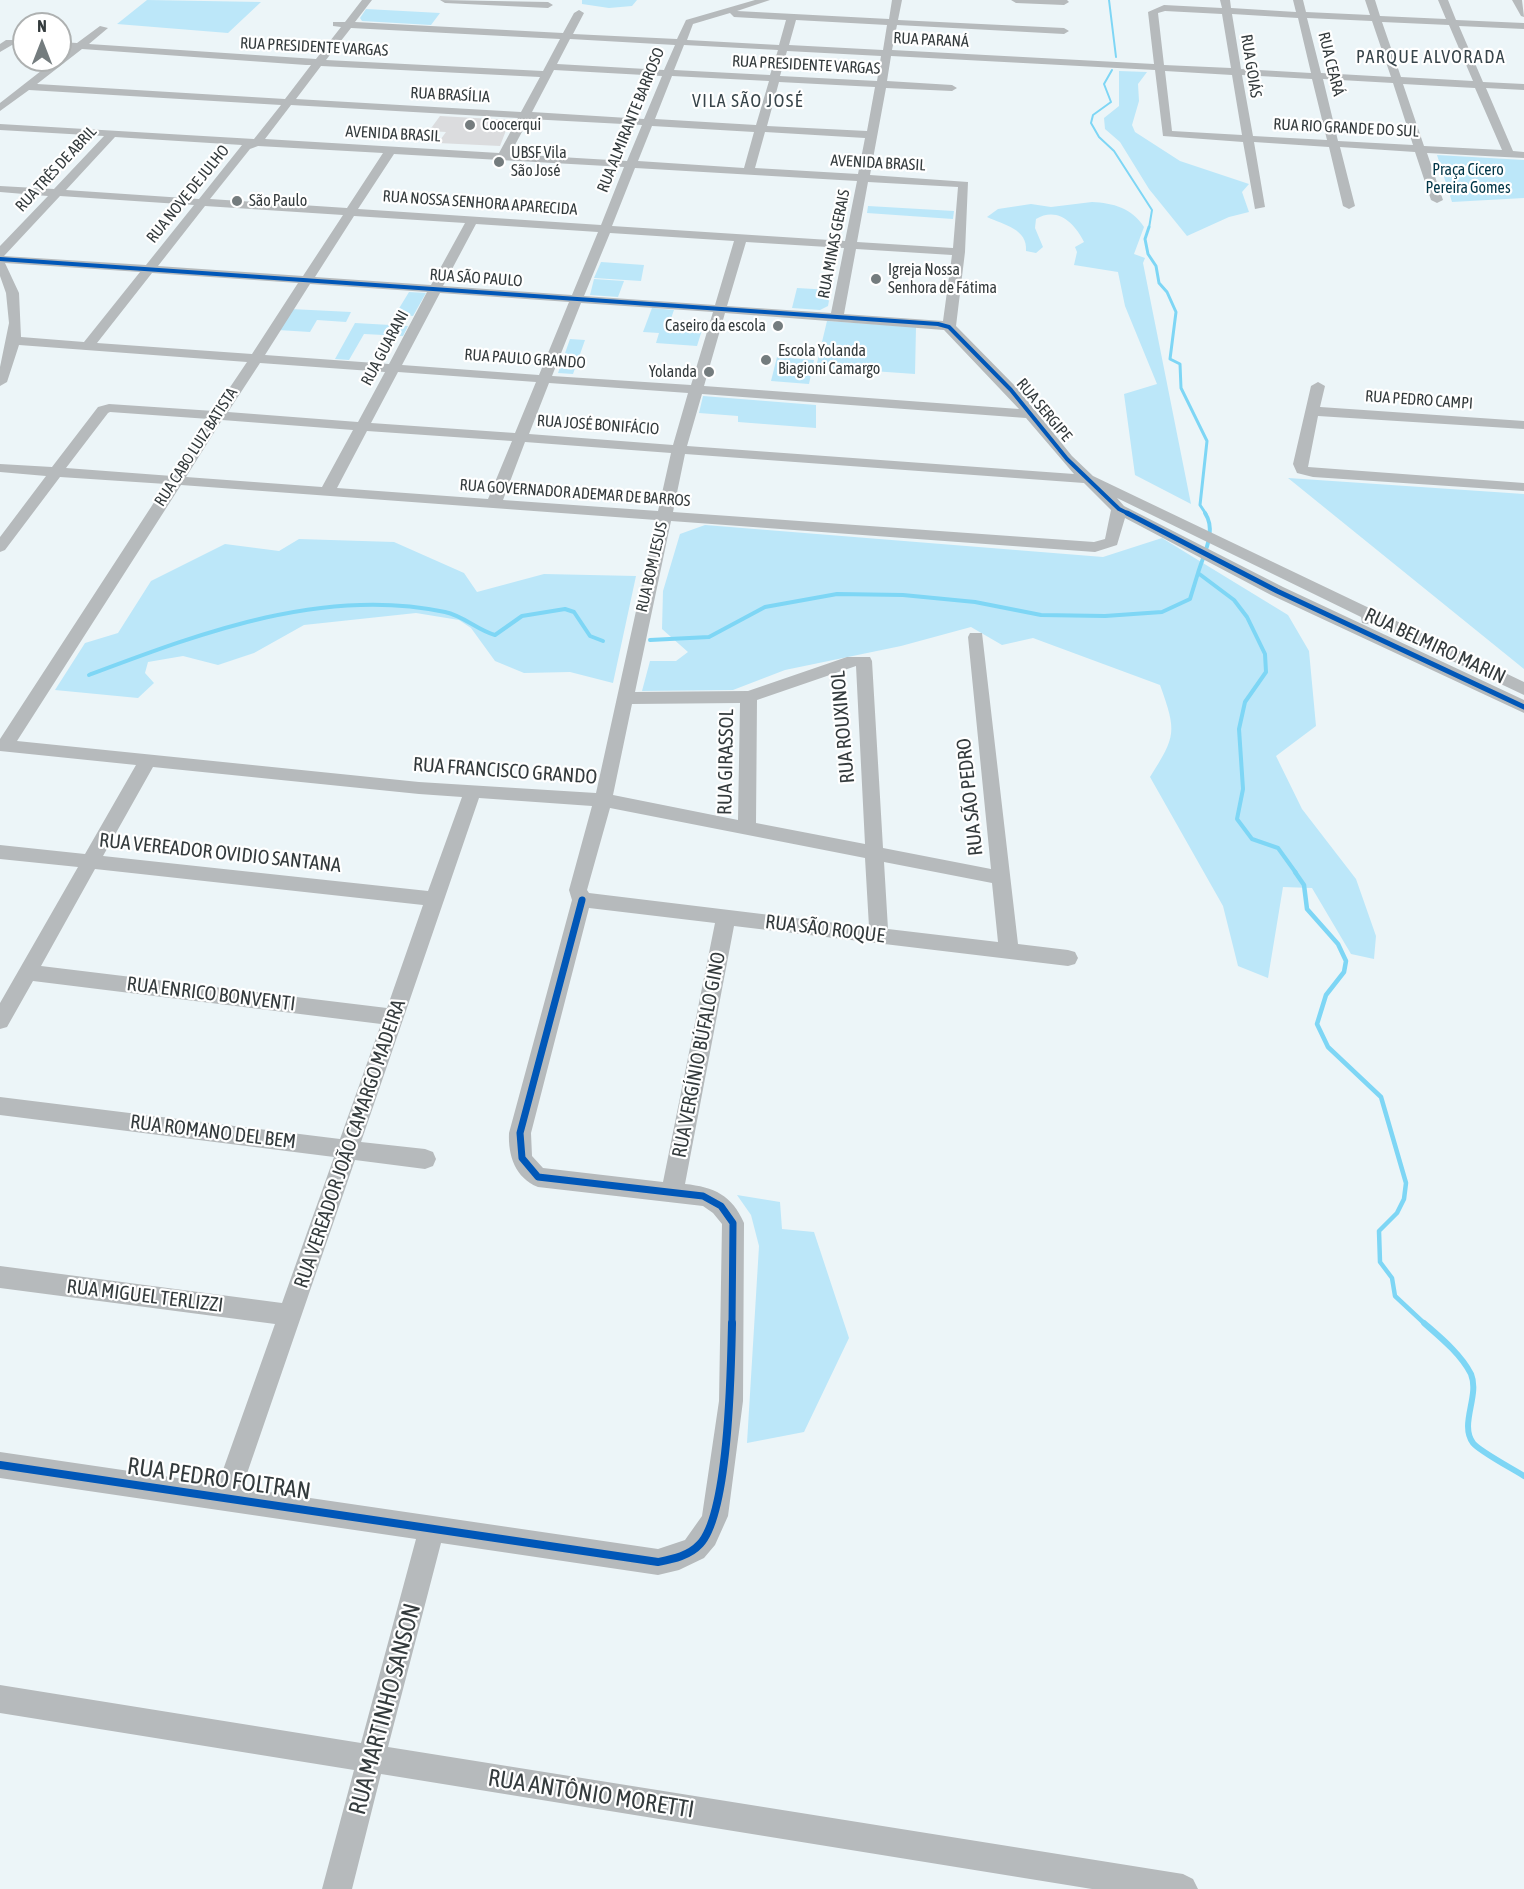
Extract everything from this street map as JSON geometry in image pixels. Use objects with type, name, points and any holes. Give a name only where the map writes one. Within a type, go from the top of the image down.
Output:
[{"type":"street","points":[[282,102],[306,62],[355,0]]},
{"type":"street","points":[[282,102],[318,62],[367,0]]},
{"type":"street","points":[[445,0],[548,5]]},
{"type":"street","name":"RUA ALMIRANTE BARROSO","points":[[493,505],[691,20],[765,0]]},
{"type":"street","name":"RUA MINAS GERAIS","points":[[837,316],[897,0]]},
{"type":"street","points":[[1016,0],[1064,2]]},
{"type":"street","name":"RUA CEARÁ","points":[[1298,0],[1349,206]]},
{"type":"street","points":[[1370,0],[1437,200]]},
{"type":"street","points":[[1443,0],[1509,154]]},
{"type":"street","points":[[1517,0],[1524,14]]},
{"type":"street","points":[[1160,68],[1153,12],[1156,10],[1226,6],[1302,15],[1524,26]]},
{"type":"street","name":"RUA GOIÁS","points":[[1226,6],[1259,207]]},
{"type":"street","points":[[719,12],[1064,31]]},
{"type":"street","points":[[503,157],[579,13]]},
{"type":"street","points":[[748,172],[792,17]]},
{"type":"street","name":"RUA PARANÁ","points":[[336,24],[1524,87]]},
{"type":"street","points":[[72,51],[103,28]]},
{"type":"street","name":"RUA PRESIDENTE VARGAS","points":[[72,46],[306,62],[668,73],[952,88]]},
{"type":"street","name":"RUA RIO GRANDE DO SUL","points":[[1160,68],[1167,134],[1524,155]]},
{"type":"street","points":[[0,108],[45,72]]},
{"type":"street","name":"RUA BRASÍLIA","points":[[27,87],[872,135]]},
{"type":"street","name":"RUA NOVE DE JULHO","points":[[87,346],[282,102]]},
{"type":"street","name":"AVENIDA BRASIL","points":[[0,127],[249,144],[963,184],[959,252]]},
{"type":"street","name":"RUA TRÊS DE ABRIL","points":[[0,253],[112,134]]},
{"type":"street","name":"RUA CABO LUIZ BATISTA","points":[[2,745],[390,151]]},
{"type":"street","name":"RUA NOSSA SENHORA APARECIDA","points":[[0,189],[959,252]]},
{"type":"street","name":"RUA GUARANI","points":[[327,492],[473,219]]},
{"type":"street","name":"RUA BOM JESUS","points":[[672,1193],[538,1177],[521,1160],[520,1133],[582,900],[578,890],[603,800],[623,698],[679,449],[741,237]]},
{"type":"street","points":[[949,327],[959,252]]},
{"type":"street","points":[[0,261],[15,301],[15,341],[0,382]]},
{"type":"street","name":"RUA SÃO PAULO","points":[[0,261],[837,316],[949,327]]},
{"type":"street","name":"RUA SERGIPE","points":[[949,327],[1032,414],[1067,459],[1119,509],[1186,545],[1331,615]]},
{"type":"street","name":"RUA PAULO GRANDO","points":[[15,341],[1032,414]]},
{"type":"street","points":[[1318,386],[1300,464],[1302,470],[1313,473],[1524,487]]},
{"type":"street","name":"RUA JOSÉ BONIFÁCIO","points":[[57,472],[105,409],[1088,479]]},
{"type":"street","name":"RUA PEDRO CAMPI","points":[[1312,411],[1524,425]]},
{"type":"street","name":"RUA GOVERNADOR ADEMAR DE BARROS","points":[[0,468],[663,518],[1104,546],[1112,542],[1119,509]]},
{"type":"street","points":[[0,547],[57,472]]},
{"type":"street","name":"RUA BELMIRO MARIN","points":[[1088,479],[1524,689]]},
{"type":"street","name":"RUA BELMIRO MARIN","points":[[1331,615],[1382,621]]},
{"type":"street","name":"RUA BELMIRO MARIN","points":[[1331,615],[1524,707]]},
{"type":"street","name":"RUA SÃO PEDRO","points":[[976,637],[1009,951]]},
{"type":"street","name":"RUA ROUXINOL","points":[[623,698],[749,697],[853,661],[864,661],[874,853]]},
{"type":"street","name":"RUA GIRASSOL","points":[[747,828],[749,697]]},
{"type":"street","name":"RUA FRANCISCO GRANDO","points":[[2,745],[419,788],[603,800],[1001,878]]},
{"type":"street","points":[[0,1021],[148,760]]},
{"type":"street","name":"RUA VEREADOR JOÃO CAMARGO MADEIRA","points":[[226,1498],[473,790]]},
{"type":"street","name":"RUA VEREADOR OVIDIO SANTANA","points":[[0,852],[435,899]]},
{"type":"street","points":[[874,853],[879,936]]},
{"type":"street","name":"RUA SÃO ROQUE","points":[[582,900],[1068,958]]},
{"type":"street","name":"RUA VERGÍNIO BÚFALO GINO","points":[[672,1193],[726,918]]},
{"type":"street","name":"RUA ENRICO BONVENTI","points":[[28,972],[394,1017]]},
{"type":"street","name":"RUA ROMANO DEL BEM","points":[[0,1106],[425,1159]]},
{"type":"street","name":"RUA PEDRO FOLTRAN","points":[[0,1465],[658,1562],[679,1558],[694,1551],[708,1534],[714,1516],[731,1401],[733,1223],[723,1206],[716,1201],[672,1193]]},
{"type":"street","name":"RUA MIGUEL TERLIZZI","points":[[0,1277],[290,1315]]},
{"type":"street","name":"RUA MARTINHO SANSON","points":[[337,1889],[432,1528]]},
{"type":"street","name":"RUA ANTÔNIO MORETTI","points":[[0,1699],[1183,1889]]},
{"type":"green space","points":[[147,0],[261,2],[228,33],[117,24]]},
{"type":"green space","points":[[582,0],[637,0],[632,6],[609,8],[582,4]]},
{"type":"green space","points":[[366,9],[440,13],[431,25],[362,21],[360,18]]},
{"type":"green space","points":[[1119,71],[1147,72],[1138,84],[1139,101],[1132,125],[1135,132],[1180,161],[1249,184],[1242,192],[1249,212],[1229,217],[1187,236],[1149,189],[1120,142],[1105,129],[1104,118],[1119,106]]},
{"type":"green space","name":"Praça Cícero Pereira Gomes","points":[[1437,155],[1524,160],[1524,198],[1452,202]]},
{"type":"green space","points":[[1092,202],[1128,211],[1144,227],[1134,254],[1145,258],[1143,263],[1191,504],[1135,475],[1124,394],[1157,384],[1125,306],[1118,272],[1074,265],[1077,252],[1075,247],[1084,242],[1071,223],[1058,216],[1044,216],[1036,219],[1035,228],[1043,247],[1036,253],[1026,251],[1023,238],[1014,229],[987,217],[998,209],[1031,204],[1051,207]]},
{"type":"green space","points":[[868,206],[954,211],[953,219],[867,213]]},
{"type":"green space","points":[[601,262],[644,265],[641,281],[594,278]]},
{"type":"green space","points":[[594,279],[624,281],[618,297],[590,295]]},
{"type":"green space","points":[[797,288],[831,290],[828,306],[820,310],[792,308]]},
{"type":"green space","points":[[409,292],[426,293],[413,316],[395,315]]},
{"type":"green space","points":[[652,308],[674,310],[668,327],[702,330],[697,346],[656,343],[659,333],[643,332]]},
{"type":"green space","points":[[291,309],[351,312],[346,322],[317,320],[310,332],[278,330]]},
{"type":"green space","points":[[827,321],[916,327],[915,374],[816,367]]},
{"type":"green space","points":[[355,323],[408,326],[403,336],[364,334],[349,360],[335,359]]},
{"type":"green space","points":[[570,339],[585,340],[573,374],[558,373]]},
{"type":"green space","points":[[777,357],[814,360],[809,384],[771,381]]},
{"type":"green space","points":[[703,396],[816,405],[816,428],[738,422],[738,416],[699,413]]},
{"type":"green space","points":[[1288,478],[1524,494],[1524,669]]},
{"type":"green space","points":[[705,525],[1103,557],[1162,538],[1288,615],[1309,651],[1316,726],[1276,756],[1302,809],[1356,879],[1376,936],[1374,959],[1351,954],[1312,888],[1283,887],[1268,978],[1238,966],[1223,906],[1150,777],[1165,752],[1171,733],[1169,713],[1160,685],[1033,638],[1002,645],[971,627],[901,646],[785,670],[733,690],[642,691],[650,661],[676,661],[688,652],[662,629],[663,591],[680,534]]},
{"type":"green space","points":[[299,539],[394,542],[464,573],[477,592],[544,574],[636,576],[613,683],[570,672],[524,673],[495,661],[471,628],[459,620],[416,613],[304,625],[254,653],[218,665],[183,656],[148,662],[145,673],[154,683],[138,698],[55,690],[85,643],[118,633],[151,581],[225,544],[279,551]]},
{"type":"green space","points":[[737,1195],[780,1202],[782,1229],[814,1232],[849,1338],[804,1432],[747,1443],[759,1246],[751,1215]]},
{"type":"building","name":"Coocerqui","points":[[440,116],[510,120],[500,146],[438,143],[446,132],[429,131]]},
{"type":"waterway","points":[[1109,0],[1116,57]]},
{"type":"waterway","points":[[1112,70],[1104,84],[1111,102],[1093,115],[1091,123],[1099,137],[1114,151],[1152,210],[1149,228]]},
{"type":"waterway","points":[[1149,227],[1145,239],[1148,254],[1156,266],[1159,283],[1167,292],[1176,312],[1170,359],[1180,364],[1181,388],[1207,441],[1200,505],[1206,514]]},
{"type":"waterway","points":[[1198,573],[1210,535],[1205,513]]},
{"type":"waterway","points":[[650,640],[709,637],[765,607],[837,594],[903,595],[975,602],[1041,615],[1105,616],[1162,612],[1190,599],[1198,573]]},
{"type":"waterway","points":[[1198,573],[1234,600],[1247,617],[1265,654],[1266,672],[1245,702],[1239,729],[1243,789],[1237,819],[1252,839],[1278,848],[1296,873]]},
{"type":"waterway","points":[[89,675],[175,644],[264,618],[309,609],[354,605],[400,606],[445,612],[495,635],[522,616],[565,609],[574,612],[590,636],[603,641]]},
{"type":"waterway","points":[[1295,872],[1304,885],[1307,909],[1338,944],[1346,961],[1344,972],[1326,995],[1317,1024],[1328,1047],[1381,1097],[1406,1183],[1404,1199],[1397,1213],[1379,1231],[1380,1262],[1392,1278],[1395,1296],[1425,1324]]},
{"type":"waterway","points":[[1424,1323],[1456,1353],[1471,1374],[1473,1391],[1468,1427],[1473,1443],[1524,1476]]},
{"type":"cycle path","points":[[0,259],[938,324],[949,327],[1011,390],[1067,459],[1119,509],[1277,591],[1524,707]]},
{"type":"cycle path","points":[[0,1465],[658,1562],[687,1554],[701,1543],[715,1516],[731,1401],[733,1223],[721,1206],[703,1196],[538,1177],[524,1163],[520,1152],[520,1133],[582,900]]},
{"type":"place","name":"Coocerqui","points":[[470,125]]},
{"type":"place","name":"UBSF Vila São José","points":[[499,162]]},
{"type":"place","name":"São Paulo","points":[[237,201]]},
{"type":"place","name":"Igreja Nossa Senhora de Fátima","points":[[876,279]]},
{"type":"place","name":"Caseiro da escola","points":[[778,326]]},
{"type":"place","name":"Escola Yolanda Biagioni Camargo","points":[[766,360]]},
{"type":"place","name":"Yolanda","points":[[709,372]]},
{"type":"district","name":"PARQUE ALVORADA","points":[[1431,57]]},
{"type":"district","name":"VILA SÃO JOSÉ","points":[[748,101]]}]
